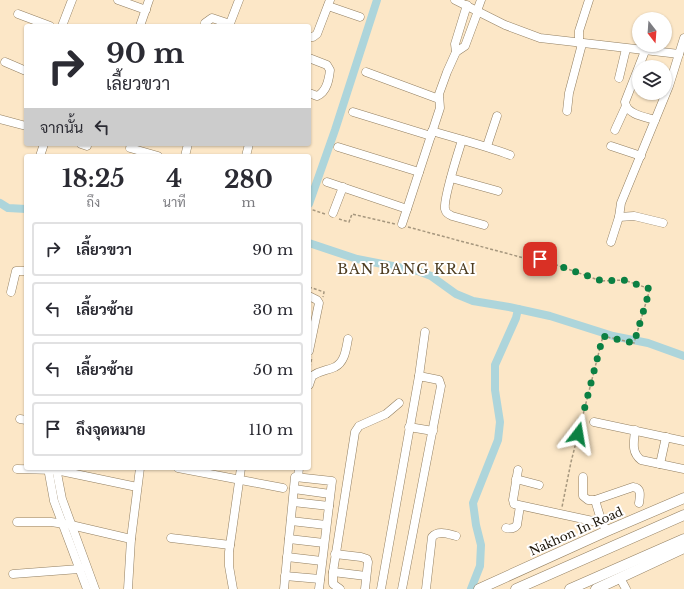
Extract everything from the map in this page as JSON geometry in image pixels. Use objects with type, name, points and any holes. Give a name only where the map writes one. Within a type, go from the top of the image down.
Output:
[{"type":"main road","name":"Nakhon In Road","points":[[481,588],[604,527],[684,498]]},
{"type":"main road","points":[[516,589],[684,515]]},
{"type":"main road","points":[[570,589],[684,538]]},
{"type":"main road","points":[[596,589],[684,548]]},
{"type":"street","points":[[63,24],[72,0]]},
{"type":"street","points":[[118,0],[146,10]]},
{"type":"street","points":[[141,24],[149,0]]},
{"type":"street","points":[[229,24],[239,0]]},
{"type":"street","points":[[455,0],[505,25],[540,38],[632,50]]},
{"type":"street","points":[[456,52],[465,46],[481,0]]},
{"type":"street","points":[[567,111],[569,93],[580,43],[579,32],[589,0]]},
{"type":"street","points":[[311,37],[318,34],[329,3],[360,18]]},
{"type":"street","points":[[402,225],[440,108],[438,99],[447,72],[456,52],[455,44],[467,5]]},
{"type":"street","points":[[18,14],[45,24]]},
{"type":"street","points":[[205,23],[212,18],[227,24]]},
{"type":"street","points":[[612,242],[621,203],[655,120],[684,38]]},
{"type":"street","points":[[618,78],[626,49]]},
{"type":"street","points":[[614,130],[626,106],[625,102],[646,52]]},
{"type":"street","points":[[657,52],[679,54]]},
{"type":"street","points":[[311,59],[327,66],[330,70],[328,82],[323,92],[318,96],[311,94]]},
{"type":"street","points":[[6,62],[24,70]]},
{"type":"street","points":[[675,67],[684,69]]},
{"type":"street","points":[[366,72],[438,99]]},
{"type":"street","points":[[626,106],[630,112],[655,120]]},
{"type":"street","points":[[353,112],[487,146],[510,155]]},
{"type":"street","points":[[487,146],[497,116]]},
{"type":"street","points":[[0,119],[24,125]]},
{"type":"street","points":[[462,140],[451,178],[445,209],[448,214],[484,225]]},
{"type":"street","points":[[611,146],[641,156]]},
{"type":"street","points":[[338,147],[419,172]]},
{"type":"street","points":[[130,148],[151,154]]},
{"type":"street","points":[[451,178],[498,191]]},
{"type":"street","points":[[327,182],[407,209]]},
{"type":"street","points":[[333,216],[343,187]]},
{"type":"street","points":[[619,217],[634,216],[663,223]]},
{"type":"street","points":[[11,292],[16,271],[24,271]]},
{"type":"street","points":[[311,297],[317,300],[319,305],[311,342]]},
{"type":"street","points":[[381,589],[419,376],[425,332]]},
{"type":"street","points":[[311,379],[312,376],[324,369],[336,366],[341,361],[345,356],[348,339]]},
{"type":"street","points":[[402,589],[441,386],[441,382],[439,380],[419,376]]},
{"type":"street","points":[[340,589],[333,584],[333,572],[355,432],[359,426],[386,414],[399,403]]},
{"type":"street","points":[[594,422],[684,441]]},
{"type":"street","points":[[409,427],[433,431]]},
{"type":"street","points":[[635,430],[634,449],[641,460],[684,468]]},
{"type":"street","points":[[660,464],[666,437]]},
{"type":"street","points":[[17,469],[24,469]]},
{"type":"street","points":[[52,470],[54,501],[66,525],[83,568],[95,589]]},
{"type":"street","points":[[57,470],[137,487]]},
{"type":"street","points":[[128,589],[131,538],[140,470]]},
{"type":"street","points":[[188,470],[283,488]]},
{"type":"street","points":[[233,589],[229,566],[230,545],[241,470]]},
{"type":"street","points":[[284,589],[295,477],[298,477],[299,470]]},
{"type":"street","points":[[518,470],[512,500],[514,504],[560,514],[604,527]]},
{"type":"street","points":[[298,477],[332,481],[319,589]]},
{"type":"street","points":[[583,477],[583,496],[588,500],[595,500],[636,487],[640,493],[639,503]]},
{"type":"street","points":[[516,479],[539,485]]},
{"type":"street","points":[[294,489],[330,494]]},
{"type":"street","points":[[595,500],[604,527]]},
{"type":"street","points":[[293,502],[329,506]]},
{"type":"street","points":[[506,528],[516,527],[520,506]]},
{"type":"street","points":[[291,521],[326,525]]},
{"type":"street","points":[[17,522],[51,522],[131,538]]},
{"type":"street","points":[[426,589],[432,538],[436,534],[440,533],[456,536]]},
{"type":"street","points":[[171,538],[230,545]]},
{"type":"street","points":[[289,539],[324,543]]},
{"type":"street","points":[[335,554],[367,559],[365,589]]},
{"type":"street","points":[[287,557],[322,561]]},
{"type":"street","points":[[13,574],[83,568]]},
{"type":"street","points":[[83,568],[87,589]]},
{"type":"street","points":[[333,572],[366,576]]},
{"type":"street","points":[[285,576],[320,579]]},
{"type":"street","points":[[620,578],[626,589]]},
{"type":"path","points":[[311,209],[349,222],[352,214],[428,231],[539,262],[540,259],[602,281],[624,280],[650,289],[634,343],[603,336],[571,462],[560,514]]},
{"type":"path","points":[[539,262],[539,268]]},
{"type":"waterway","points":[[311,198],[335,130],[377,0]]},
{"type":"waterway","points":[[0,203],[8,208],[24,209]]},
{"type":"waterway","points":[[311,244],[357,259],[418,271],[431,276],[456,294],[473,301],[550,316],[613,336],[648,343],[684,356]]},
{"type":"waterway","points":[[471,589],[480,566],[481,545],[473,503],[498,440],[500,422],[495,390],[495,365],[516,318],[518,309]]},
{"type":"district","name":"BAN BANG KRAI","points":[[407,269]]},
{"type":"route","points":[[540,259],[602,281],[624,280],[650,289],[634,343],[603,336],[578,434]]}]
